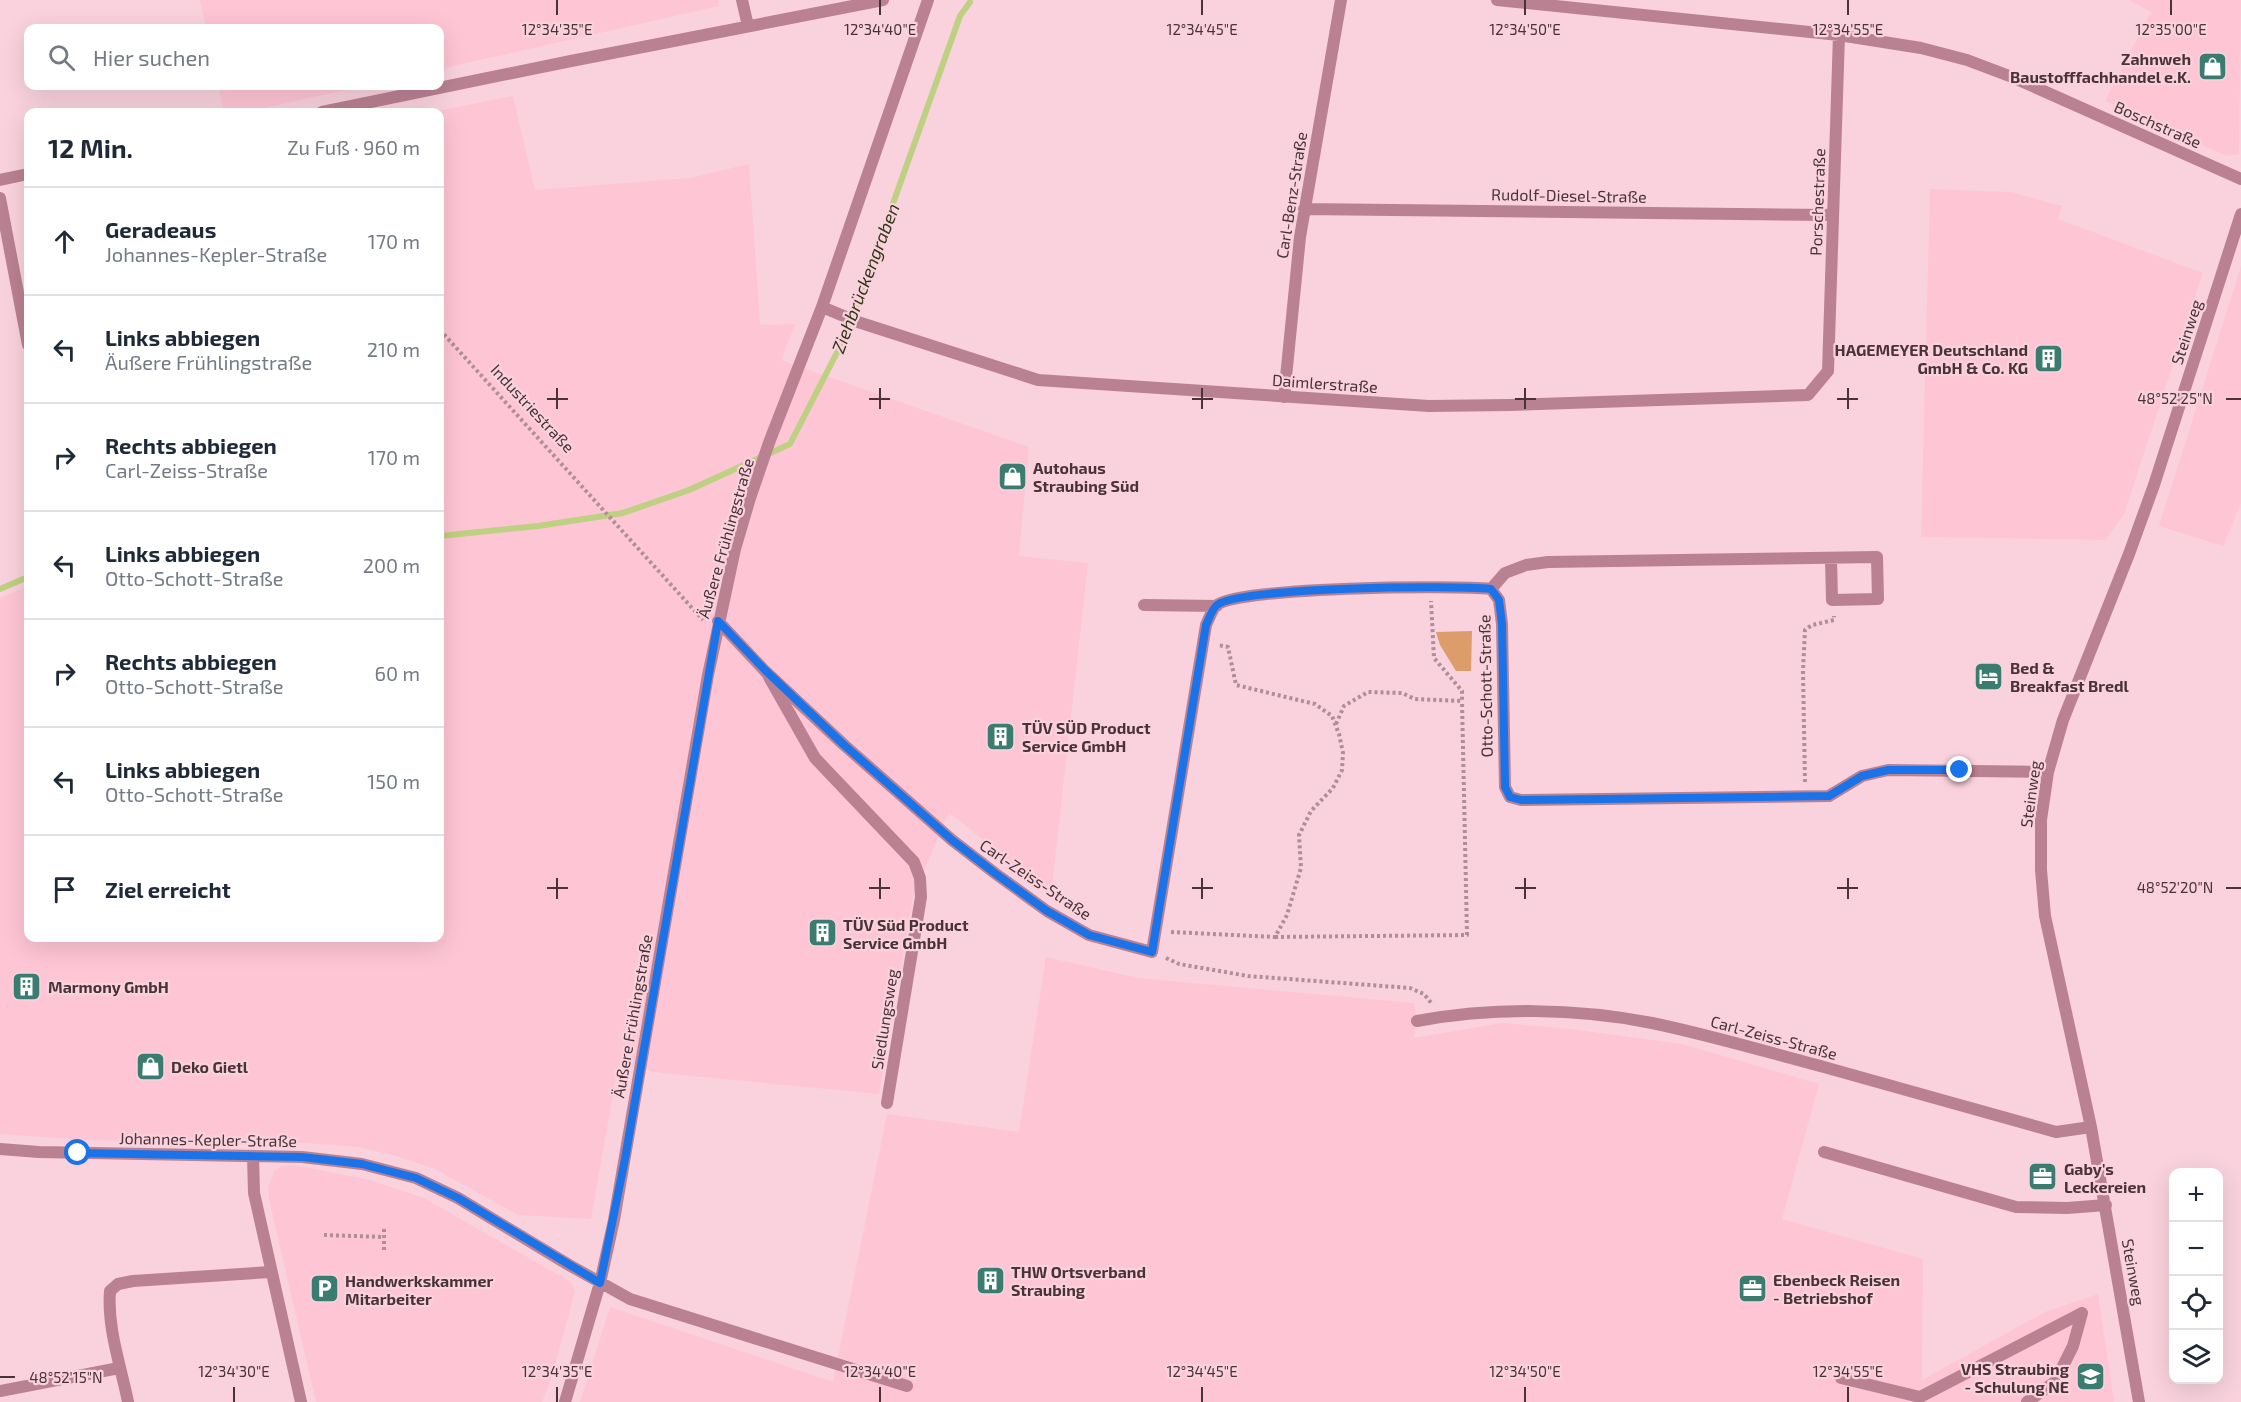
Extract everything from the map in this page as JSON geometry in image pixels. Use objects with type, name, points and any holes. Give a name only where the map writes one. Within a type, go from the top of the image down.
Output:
[{"type":"street","points":[[742,0],[748,26]]},
{"type":"street","points":[[444,87],[883,0]]},
{"type":"street","name":"Äußere Frühlingstraße","points":[[565,1402],[600,1283],[623,1169],[717,627],[735,549],[770,440],[822,307],[928,0]]},
{"type":"street","name":"Carl-Benz-Straße","points":[[1284,397],[1304,209],[1341,0]]},
{"type":"street","name":"Boschstraße","points":[[1497,0],[1839,35],[1902,44],[1967,60],[2012,77],[2241,179]]},
{"type":"street","name":"Porschestraße","points":[[1828,371],[1839,35]]},
{"type":"street","points":[[342,108],[431,90]]},
{"type":"street","points":[[0,180],[24,175]]},
{"type":"street","points":[[0,198],[24,324]]},
{"type":"street","name":"Rudolf-Diesel-Straße","points":[[1304,209],[1833,215]]},
{"type":"street","name":"Steinweg","points":[[2139,1402],[2091,1127],[2045,916],[2041,870],[2041,820],[2048,772],[2063,720],[2129,554],[2154,484],[2241,214]]},
{"type":"street","name":"Daimlerstraße","points":[[822,307],[852,320],[1038,380],[1284,397],[1429,406],[1808,395],[1828,371]]},
{"type":"street","points":[[1144,605],[1217,606],[1235,598],[1274,594],[1432,586],[1491,589],[1505,573],[1526,565],[1548,562],[1758,557],[1831,559],[1877,557],[1878,599],[1832,600],[1831,559]]},
{"type":"street","name":"Otto-Schott-Straße","points":[[1491,589],[1499,600],[1502,624],[1504,768],[1505,787],[1510,797],[1521,800],[1829,796],[1862,776],[1888,770],[2048,772]]},
{"type":"street","points":[[1152,952],[1206,625],[1217,606]]},
{"type":"street","name":"Carl-Zeiss-Straße","points":[[717,627],[843,744],[952,840],[996,874],[1047,911],[1089,935],[1152,952]]},
{"type":"street","name":"Siedlungsweg","points":[[765,670],[814,758],[914,862],[920,878],[921,897],[887,1103]]},
{"type":"street","name":"Carl-Zeiss-Straße","points":[[1417,1021],[1485,1013],[1546,1012],[1650,1023],[1720,1039],[2056,1132],[2091,1127]]},
{"type":"street","name":"Johannes-Kepler-Straße","points":[[0,1149],[39,1152],[330,1159],[362,1164],[416,1178],[458,1198],[600,1283]]},
{"type":"street","points":[[1824,1152],[2016,1207],[2067,1208],[2106,1205]]},
{"type":"street","points":[[253,1156],[254,1192],[301,1402]]},
{"type":"street","points":[[128,1402],[119,1368],[108,1306],[110,1292],[118,1284],[133,1281],[271,1272]]},
{"type":"street","points":[[600,1283],[630,1299],[907,1386]]},
{"type":"street","points":[[1841,1378],[1920,1397],[2082,1313],[2073,1346],[2055,1382],[2027,1402]]},
{"type":"street","points":[[0,1391],[119,1368]]},
{"type":"path","name":"Industriestraße","points":[[444,334],[621,529],[717,627]]},
{"type":"path","points":[[1154,931],[1275,937],[1467,935],[1462,691],[1434,658],[1432,586]]},
{"type":"path","points":[[1805,795],[1803,725],[1805,630],[1834,620],[1832,600]]},
{"type":"path","points":[[1203,641],[1228,647],[1236,685],[1316,704],[1332,716],[1343,753],[1342,770],[1333,788],[1311,811],[1299,835],[1301,868],[1287,915],[1275,937]]},
{"type":"path","points":[[1335,725],[1344,706],[1368,692],[1402,693],[1415,699],[1462,701]]},
{"type":"path","points":[[1152,952],[1179,964],[1248,976],[1410,987],[1424,994],[1442,1017]]},
{"type":"path","points":[[384,1229],[384,1250]]},
{"type":"path","points":[[324,1235],[384,1237]]},
{"type":"shaded area","points":[[200,0],[718,0],[719,6],[444,68],[444,24],[205,24]]},
{"type":"shaded area","points":[[2129,0],[2241,0],[2239,154],[2226,156],[2105,101],[2151,12]]},
{"type":"shaded area","points":[[219,90],[347,90],[263,108],[223,108]]},
{"type":"shaded area","points":[[513,96],[535,190],[690,178],[749,164],[760,325],[795,324],[781,360],[1029,447],[1019,556],[1088,563],[1051,895],[949,812],[913,896],[879,1094],[662,1073],[618,1065],[591,1219],[518,1215],[435,1169],[393,1155],[358,1147],[307,1143],[85,1140],[0,1134],[0,598],[24,588],[24,942],[444,942],[444,110]]},
{"type":"shaded area","points":[[1930,189],[2010,192],[2062,206],[2058,219],[2203,273],[2124,514],[2106,540],[1921,537]]},
{"type":"shaded area","points":[[2241,266],[2241,503],[2223,546],[2159,526]]},
{"type":"shaded area","points":[[1472,631],[1471,671],[1456,671],[1440,645],[1436,632]]},
{"type":"shaded area","points":[[1046,957],[1138,978],[1414,1003],[1417,1021],[1414,1038],[1502,1023],[1571,1029],[1682,1044],[1819,1084],[1782,1219],[1923,1259],[1922,1380],[2045,1312],[2098,1294],[2114,1402],[580,1402],[610,1307],[833,1382],[887,1114],[1019,1132]]},
{"type":"shaded area","points":[[295,1165],[370,1180],[424,1198],[571,1282],[575,1291],[552,1376],[542,1402],[316,1402],[268,1188],[274,1171],[282,1166]]},
{"type":"waterway","name":"Ziehbrückengraben","points":[[444,536],[538,526],[623,513],[689,490],[790,444],[846,335],[960,16],[970,2]]},
{"type":"waterway","name":"Ziehbrückengraben","points":[[0,589],[24,579]]},
{"type":"place","name":"Zahnweh Baustofffachhandel e.K.","points":[[2212,67]]},
{"type":"place","name":"HAGEMEYER Deutschland GmbH & Co. KG","points":[[2049,358]]},
{"type":"place","name":"Autohaus Straubing Süd","points":[[1012,476]]},
{"type":"place","name":"Bed & Breakfast Bredl","points":[[1989,676]]},
{"type":"place","name":"TÜV SÜD Product Service GmbH","points":[[1001,736]]},
{"type":"place","name":"TÜV Süd Product Service GmbH","points":[[822,933]]},
{"type":"place","name":"Marmony GmbH","points":[[27,986]]},
{"type":"place","name":"Deko Gietl","points":[[150,1066]]},
{"type":"place","name":"Gaby's Leckereien","points":[[2043,1177]]},
{"type":"place","name":"THW Ortsverband Straubing","points":[[990,1280]]},
{"type":"place","name":"Ebenbeck Reisen - Betriebshof","points":[[1752,1288]]},
{"type":"place","name":"Handwerkskammer Mitarbeiter","points":[[324,1289]]},
{"type":"place","name":"VHS Straubing - Schulung NE","points":[[2090,1377]]},
{"type":"route","points":[[78,1153],[302,1157],[330,1159],[386,1169],[416,1178],[458,1198],[600,1283],[625,1159],[718,621],[765,670],[843,744],[952,840],[996,874],[1047,911],[1089,935],[1152,952],[1206,625],[1217,606],[1235,598],[1432,586],[1491,589],[1499,600],[1502,624],[1505,787],[1510,797],[1521,800],[1829,796],[1862,776],[1888,770],[1960,770]]}]
